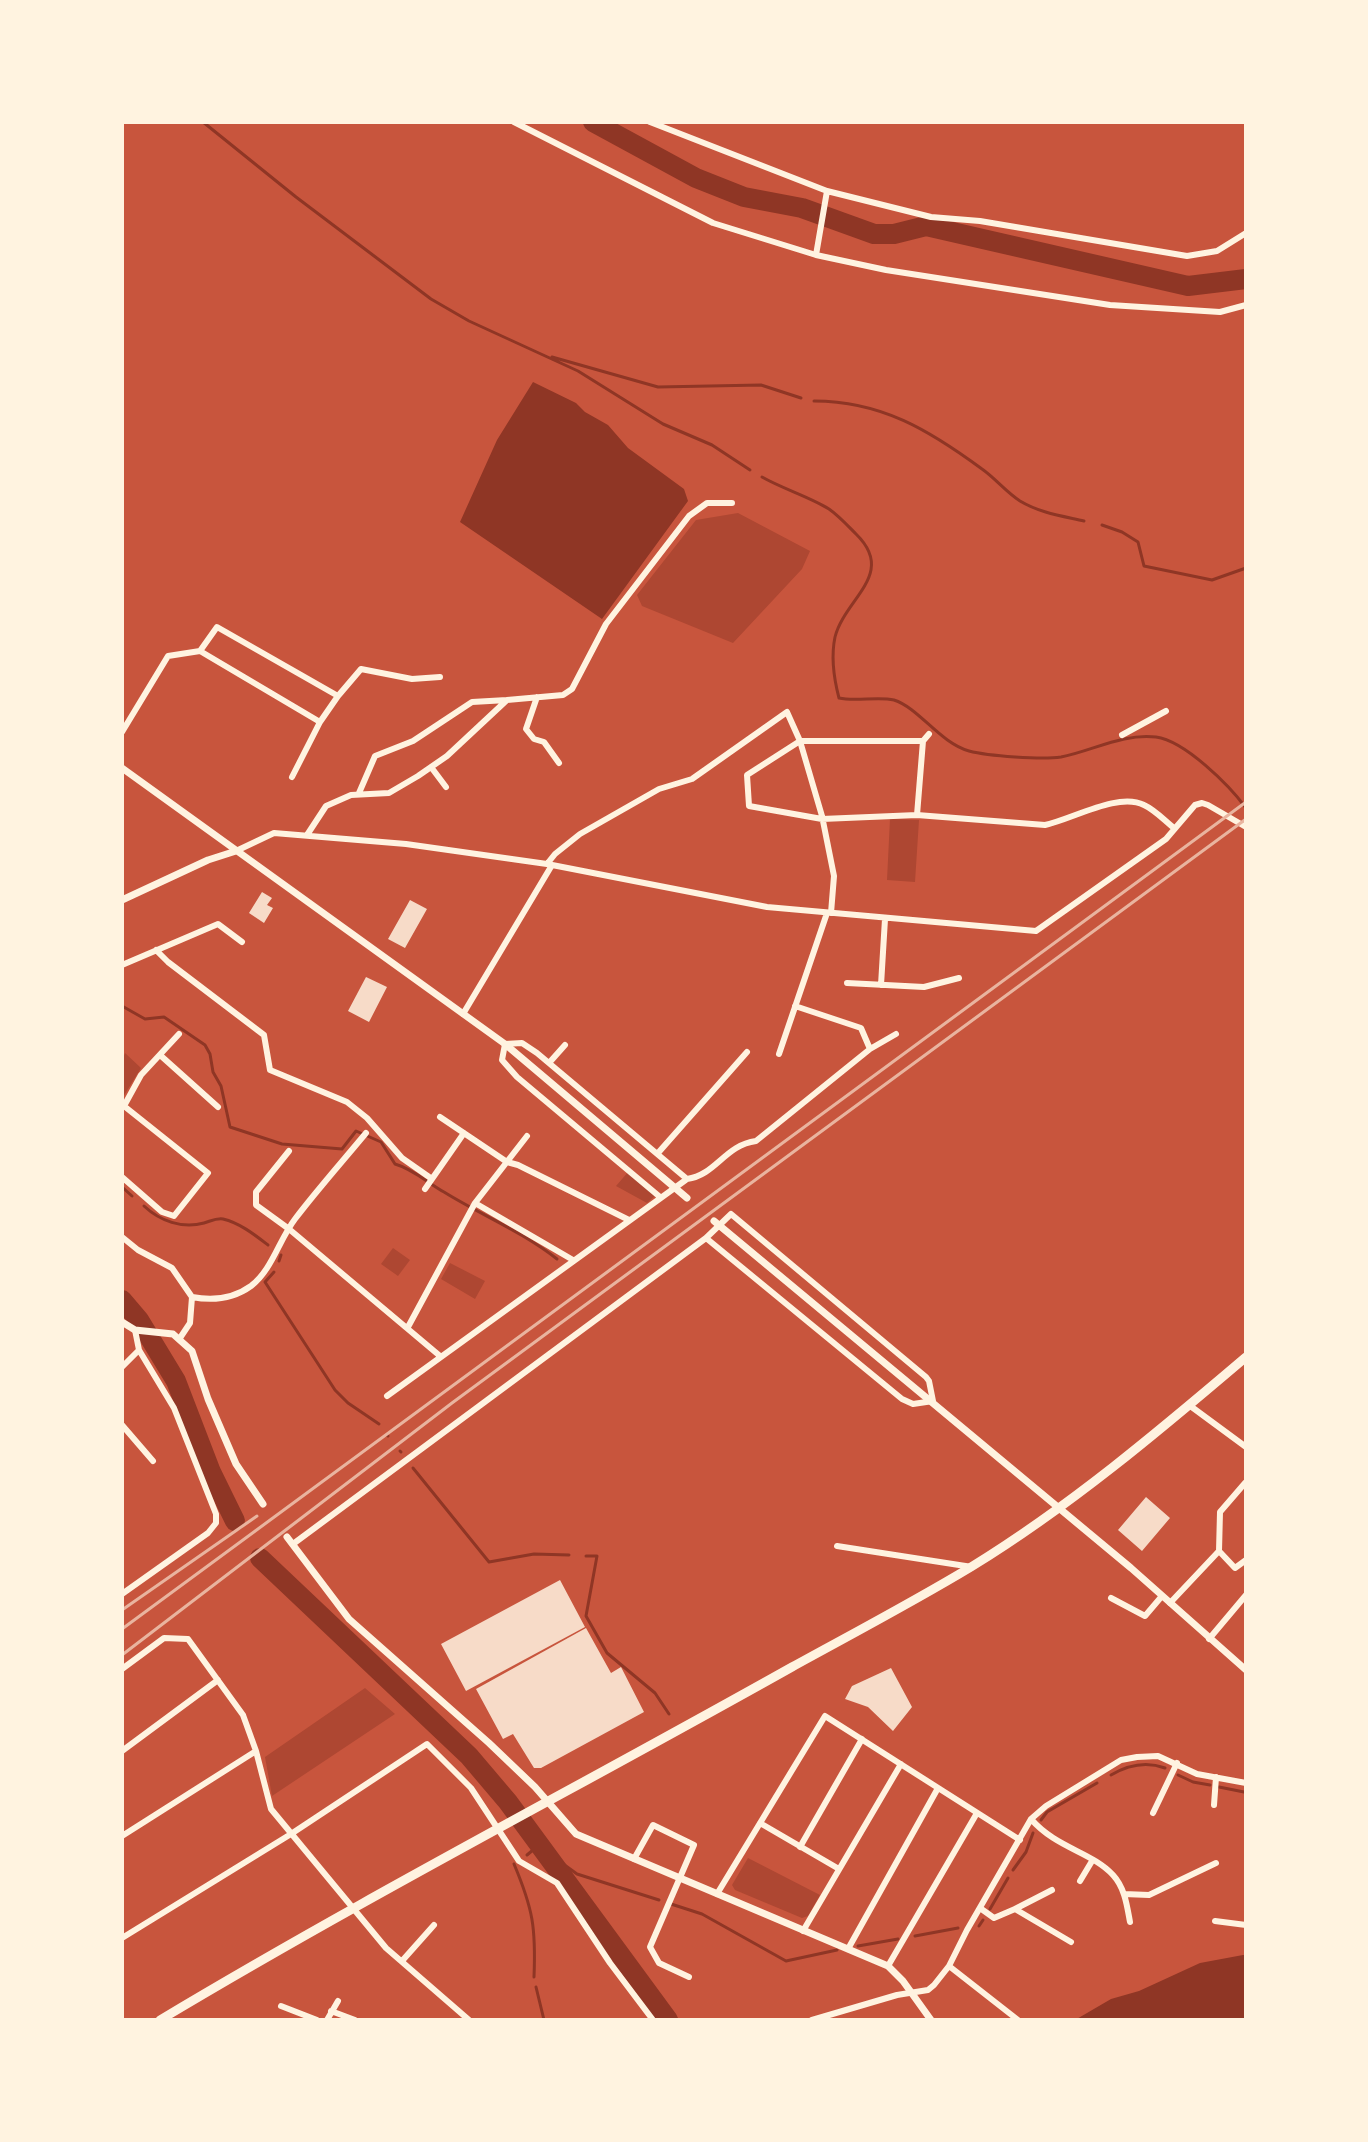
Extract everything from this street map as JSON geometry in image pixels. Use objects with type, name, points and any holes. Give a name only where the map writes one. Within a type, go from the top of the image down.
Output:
[{"type":"highway","points":[[160,2020],[499,1828],[972,1567],[1058,1508],[1246,1357]]},
{"type":"street","points":[[514,122],[713,223],[816,255],[901,273],[1110,305],[1220,312],[1246,305]]},
{"type":"street","points":[[650,122],[827,195],[931,217],[980,221],[1187,256],[1217,251],[1246,233]]},
{"type":"street","points":[[816,255],[827,195]]},
{"type":"street","points":[[359,793],[375,756],[413,741],[472,702],[563,695],[572,689],[606,624],[689,516],[707,503],[732,503]]},
{"type":"street","points":[[200,651],[217,627],[338,696]]},
{"type":"street","points":[[122,732],[168,656],[200,651],[320,722]]},
{"type":"street","points":[[292,777],[320,722],[361,669],[412,679],[440,677]]},
{"type":"street","points":[[537,697],[526,729],[534,739],[544,742],[559,763]]},
{"type":"street","points":[[307,835],[326,806],[359,793],[389,793],[431,767],[484,725],[507,700]]},
{"type":"street","points":[[1122,735],[1166,711]]},
{"type":"street","points":[[463,1014],[555,854],[580,834],[659,789],[692,779],[787,712],[800,741],[834,876],[829,913],[779,1054]]},
{"type":"street","points":[[917,815],[923,741],[929,734]]},
{"type":"street","points":[[923,741],[800,741],[747,775],[749,806],[822,819],[917,815],[1045,825],[1118,801],[1141,803],[1174,828]]},
{"type":"street","points":[[431,767],[446,787]]},
{"type":"street","points":[[122,768],[505,1044],[687,1198]]},
{"type":"street","points":[[122,900],[274,833],[456,850],[767,907],[1036,931],[1166,839],[1184,815],[1202,803],[1246,827]]},
{"type":"street","points":[[881,985],[885,919]]},
{"type":"street","points":[[122,965],[218,924],[242,942]]},
{"type":"street","points":[[156,950],[264,1035],[270,1070],[347,1102],[367,1118],[402,1158],[431,1179]]},
{"type":"street","points":[[847,983],[924,987],[959,978]]},
{"type":"street","points":[[795,1006],[861,1028],[870,1049]]},
{"type":"street","points":[[122,1177],[162,1212],[174,1216],[208,1173],[123,1107],[141,1075],[179,1034]]},
{"type":"street","points":[[387,1396],[686,1179],[699,1177],[742,1143],[756,1141],[870,1049],[896,1034]]},
{"type":"street","points":[[505,1044],[522,1043],[549,1063],[686,1179]]},
{"type":"street","points":[[505,1044],[502,1060],[517,1077],[662,1196]]},
{"type":"street","points":[[549,1063],[565,1045]]},
{"type":"street","points":[[658,1153],[747,1052]]},
{"type":"street","points":[[160,1055],[218,1107]]},
{"type":"street","points":[[440,1117],[507,1162],[629,1220]]},
{"type":"street","points":[[192,1297],[219,1299],[251,1286],[264,1273],[289,1229],[366,1133]]},
{"type":"street","points":[[425,1189],[464,1133]]},
{"type":"street","points":[[408,1327],[475,1204],[527,1136]]},
{"type":"street","points":[[289,1151],[256,1192],[256,1205],[440,1356]]},
{"type":"street","points":[[475,1204],[573,1260]]},
{"type":"street","points":[[293,1544],[708,1236],[731,1214],[926,1377],[933,1401]]},
{"type":"street","points":[[714,1221],[933,1401],[1246,1670]]},
{"type":"street","points":[[708,1236],[902,1399],[913,1404],[933,1401]]},
{"type":"street","points":[[122,1237],[138,1250],[172,1268],[192,1297],[190,1323],[180,1338]]},
{"type":"street","points":[[122,1322],[135,1330],[160,1332],[180,1338],[192,1351],[208,1399],[236,1464],[263,1504]]},
{"type":"street","points":[[122,1594],[208,1533],[216,1523],[216,1514],[174,1408],[139,1350],[135,1330]]},
{"type":"street","points":[[123,1365],[139,1350]]},
{"type":"street","points":[[1189,1405],[1246,1447]]},
{"type":"street","points":[[122,1425],[153,1461]]},
{"type":"street","points":[[1170,1603],[1219,1551],[1220,1512],[1245,1483]]},
{"type":"street","points":[[287,1537],[349,1619],[478,1732],[576,1834],[888,1966],[931,2020]]},
{"type":"street","points":[[837,1546],[972,1567]]},
{"type":"street","points":[[1219,1551],[1235,1568],[1246,1560]]},
{"type":"street","points":[[1209,1639],[1246,1595]]},
{"type":"street","points":[[1111,1598],[1145,1616],[1162,1596]]},
{"type":"street","points":[[122,1669],[164,1638],[188,1639],[243,1715],[271,1809],[365,1925],[469,2020]]},
{"type":"street","points":[[122,1751],[218,1680]]},
{"type":"street","points":[[717,1894],[825,1716],[1020,1840]]},
{"type":"street","points":[[800,1847],[862,1739]]},
{"type":"street","points":[[122,1938],[291,1834],[427,1744],[471,1788],[519,1861],[557,1883],[610,1963],[653,2020]]},
{"type":"street","points":[[122,1836],[256,1751]]},
{"type":"street","points":[[812,2020],[928,1990],[949,1966],[1031,1819],[1046,1806],[1121,1760],[1158,1756],[1197,1774],[1246,1783]]},
{"type":"street","points":[[1153,1813],[1177,1763]]},
{"type":"street","points":[[803,1931],[901,1764]]},
{"type":"street","points":[[1214,1805],[1216,1777]]},
{"type":"street","points":[[848,1949],[938,1788]]},
{"type":"street","points":[[888,1966],[977,1813]]},
{"type":"street","points":[[1031,1819],[1044,1834],[1113,1874],[1124,1894],[1130,1922]]},
{"type":"street","points":[[760,1823],[839,1869]]},
{"type":"street","points":[[634,1859],[653,1825],[694,1845],[650,1947],[659,1963],[689,1977]]},
{"type":"street","points":[[1080,1881],[1092,1861]]},
{"type":"street","points":[[1124,1894],[1149,1895],[1216,1863]]},
{"type":"street","points":[[980,1908],[994,1918],[1052,1890]]},
{"type":"street","points":[[1015,1909],[1071,1942]]},
{"type":"street","points":[[1215,1921],[1246,1925]]},
{"type":"street","points":[[402,1961],[434,1925]]},
{"type":"street","points":[[949,1966],[1018,2020]]},
{"type":"street","points":[[327,2020],[338,2001]]},
{"type":"street","points":[[281,2006],[317,2020]]},
{"type":"street","points":[[331,2011],[355,2020]]},
{"type":"shaded area","points":[[533,382],[576,403],[608,425],[628,448],[684,489],[688,501],[602,619],[460,522],[497,440]]},
{"type":"shaded area","points":[[738,513],[810,551],[802,569],[733,643],[642,606],[637,595],[696,520]]},
{"type":"shaded area","points":[[890,819],[919,820],[915,882],[887,880]]},
{"type":"shaded area","points":[[125,1053],[141,1068],[123,1097],[122,1061]]},
{"type":"shaded area","points":[[629,1171],[656,1195],[647,1203],[616,1186]]},
{"type":"shaded area","points":[[393,1248],[410,1260],[398,1276],[381,1264]]},
{"type":"shaded area","points":[[450,1263],[485,1281],[475,1299],[441,1279]]},
{"type":"shaded area","points":[[365,1688],[395,1714],[272,1796],[265,1757]]},
{"type":"shaded area","points":[[748,1858],[820,1895],[808,1916],[802,1918],[735,1890],[732,1885]]},
{"type":"shaded area","points":[[1246,1955],[1246,2020],[1075,2020],[1111,1999],[1139,1991],[1200,1963]]},
{"type":"building","points":[[262,892],[272,898],[267,905],[273,908],[264,923],[249,913]]},
{"type":"building","points":[[410,900],[427,909],[405,948],[388,939]]},
{"type":"building","points":[[366,977],[387,987],[369,1022],[348,1011]]},
{"type":"building","points":[[1146,1497],[1170,1518],[1142,1551],[1118,1530]]},
{"type":"building","points":[[560,1580],[585,1627],[466,1691],[441,1644]]},
{"type":"building","points":[[586,1628],[611,1673],[621,1667],[644,1712],[541,1768],[534,1768],[513,1734],[503,1739],[476,1689]]},
{"type":"building","points":[[891,1668],[912,1707],[893,1731],[868,1707],[845,1699],[852,1686]]},
{"type":"waterway","points":[[203,122],[431,299],[469,321],[578,371],[663,424],[712,445],[750,470]]},
{"type":"waterway","points":[[593,122],[696,178],[744,197],[802,208],[874,234],[894,234],[926,226],[1188,286],[1246,279]]},
{"type":"waterway","points":[[552,357],[658,387],[761,385],[801,398]]},
{"type":"waterway","points":[[814,401],[861,406],[903,420],[962,455],[1020,501],[1043,511],[1084,521]]},
{"type":"waterway","points":[[762,477],[829,509],[867,548],[871,561],[870,574],[840,623],[835,637],[834,668],[839,698],[894,700],[912,710],[958,747],[989,754],[1052,758],[1120,740],[1156,737],[1193,755],[1218,776],[1246,808]]},
{"type":"waterway","points":[[1102,525],[1138,542],[1144,566],[1212,580],[1246,568]]},
{"type":"waterway","points":[[122,1006],[145,1019],[164,1017],[205,1045],[221,1086],[230,1127],[282,1144],[342,1149],[356,1131],[381,1142],[395,1164],[516,1232],[557,1259]]},
{"type":"waterway","points":[[122,1187],[132,1196]]},
{"type":"waterway","points":[[144,1206],[164,1220],[180,1224],[196,1225],[223,1219],[247,1230],[268,1245]]},
{"type":"waterway","points":[[279,1261],[281,1255]]},
{"type":"waterway","points":[[274,1272],[265,1282],[335,1390],[379,1424]]},
{"type":"waterway","points":[[122,1300],[139,1320],[176,1381],[211,1472],[235,1521]]},
{"type":"waterway","points":[[413,1468],[489,1562],[534,1554],[569,1555]]},
{"type":"waterway","points":[[586,1556],[597,1556],[586,1616],[607,1653],[655,1693],[669,1714]]},
{"type":"waterway","points":[[260,1558],[469,1756],[508,1802],[668,2020]]},
{"type":"waterway","points":[[1111,1775],[1137,1765],[1165,1768]]},
{"type":"waterway","points":[[1178,1775],[1210,1785]]},
{"type":"waterway","points":[[1041,1820],[1047,1812],[1097,1783]]},
{"type":"waterway","points":[[1219,1787],[1244,1792]]},
{"type":"waterway","points":[[1013,1870],[1026,1852],[1033,1833]]},
{"type":"waterway","points":[[527,1855],[539,1845]]},
{"type":"waterway","points":[[541,1848],[577,1874],[659,1900]]},
{"type":"waterway","points":[[514,1864],[532,1919],[534,1977]]},
{"type":"waterway","points":[[990,1909],[1008,1878]]},
{"type":"waterway","points":[[671,1904],[702,1914],[786,1961],[837,1950]]},
{"type":"waterway","points":[[979,1926],[983,1920]]},
{"type":"waterway","points":[[915,1936],[958,1928]]},
{"type":"waterway","points":[[858,1946],[898,1939]]},
{"type":"waterway","points":[[536,1987],[544,2020]]},
{"type":"railway","points":[[122,1629],[1246,802]]},
{"type":"railway","points":[[122,1655],[452,1403],[1246,819]]},
{"type":"railway","points":[[122,1610],[257,1516]]}]
